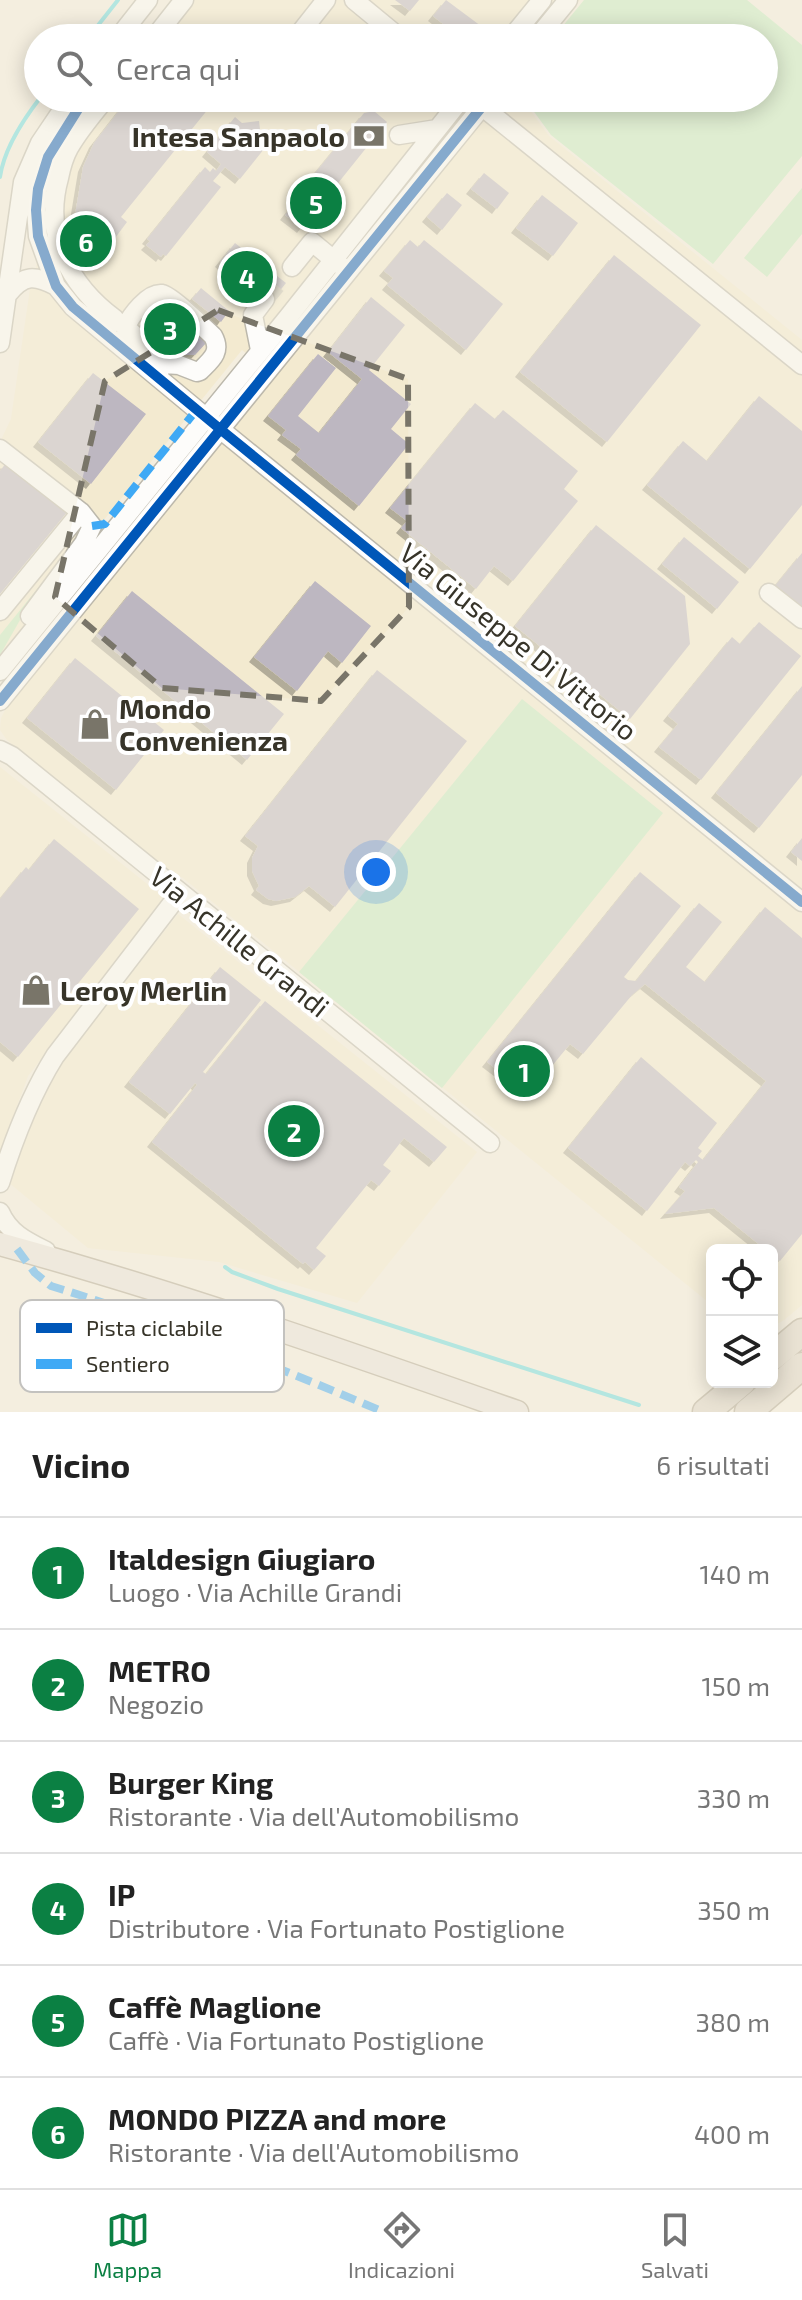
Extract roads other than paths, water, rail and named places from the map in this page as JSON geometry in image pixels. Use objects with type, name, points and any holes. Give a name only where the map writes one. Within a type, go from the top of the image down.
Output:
[{"type":"highway","points":[[778,1352],[802,1332]]},
{"type":"highway","points":[[748,1412],[802,1366]]},
{"type":"highway","points":[[706,1411],[735,1388]]},
{"type":"main road","points":[[0,1244],[70,1262],[189,1300]]},
{"type":"main road","points":[[284,1331],[517,1412]]},
{"type":"street","points":[[129,24],[148,0]]},
{"type":"street","points":[[307,24],[326,0]]},
{"type":"street","points":[[354,0],[383,24]]},
{"type":"street","points":[[522,24],[542,0]]},
{"type":"street","points":[[548,24],[568,0]]},
{"type":"street","points":[[169,24],[193,1]]},
{"type":"street","points":[[0,343],[23,182],[40,143],[61,112]]},
{"type":"street","points":[[75,112],[48,157],[38,189],[36,224],[56,286],[73,307],[115,325]]},
{"type":"street","points":[[96,112],[67,150],[53,212],[59,245],[75,279],[115,325]]},
{"type":"street","points":[[0,701],[213,424],[260,350],[451,112]]},
{"type":"street","points":[[3,666],[349,271],[472,112]]},
{"type":"street","points":[[494,112],[802,365]]},
{"type":"street","points":[[399,135],[437,129]]},
{"type":"street","points":[[331,263],[286,273],[312,242],[331,263],[349,271]]},
{"type":"street","points":[[8,294],[17,282],[28,278],[56,286]]},
{"type":"street","points":[[115,325],[149,297],[162,294],[213,336],[218,344],[217,352],[200,371],[179,365],[162,367]]},
{"type":"street","points":[[260,350],[253,315],[265,299]]},
{"type":"street","name":"Via Giuseppe Di Vittorio","points":[[115,325],[162,367],[213,424],[802,902]]},
{"type":"street","points":[[0,449],[81,512],[92,526],[31,614],[3,666]]},
{"type":"street","points":[[0,611],[81,512]]},
{"type":"street","points":[[769,593],[802,619]]},
{"type":"street","name":"Via Achille Grandi","points":[[0,750],[12,756],[484,1142]]},
{"type":"street","points":[[0,1183],[16,1131],[40,1080],[55,1056],[98,1012],[180,893]]},
{"type":"street","points":[[0,1212],[15,1234],[70,1262]]},
{"type":"waterway","points":[[99,24],[118,0]]},
{"type":"waterway","points":[[0,177],[10,146],[30,112]]},
{"type":"waterway","points":[[225,1267],[278,1289],[639,1405]]},
{"type":"tunnel","points":[[265,299],[281,280]]},
{"type":"place","name":"Intesa Sanpaolo","points":[[369,136]]},
{"type":"place","name":"Caffè Maglione","points":[[316,203]]},
{"type":"place","name":"MONDO PIZZA and more","points":[[86,241]]},
{"type":"place","name":"IP","points":[[247,277]]},
{"type":"place","name":"Burger King","points":[[170,329]]},
{"type":"place","name":"Mondo Convenienza","points":[[95,724]]},
{"type":"place","name":"Leroy Merlin","points":[[36,990]]},
{"type":"place","name":"Italdesign Giugiaro","points":[[524,1071]]},
{"type":"place","name":"METRO","points":[[294,1131]]}]
